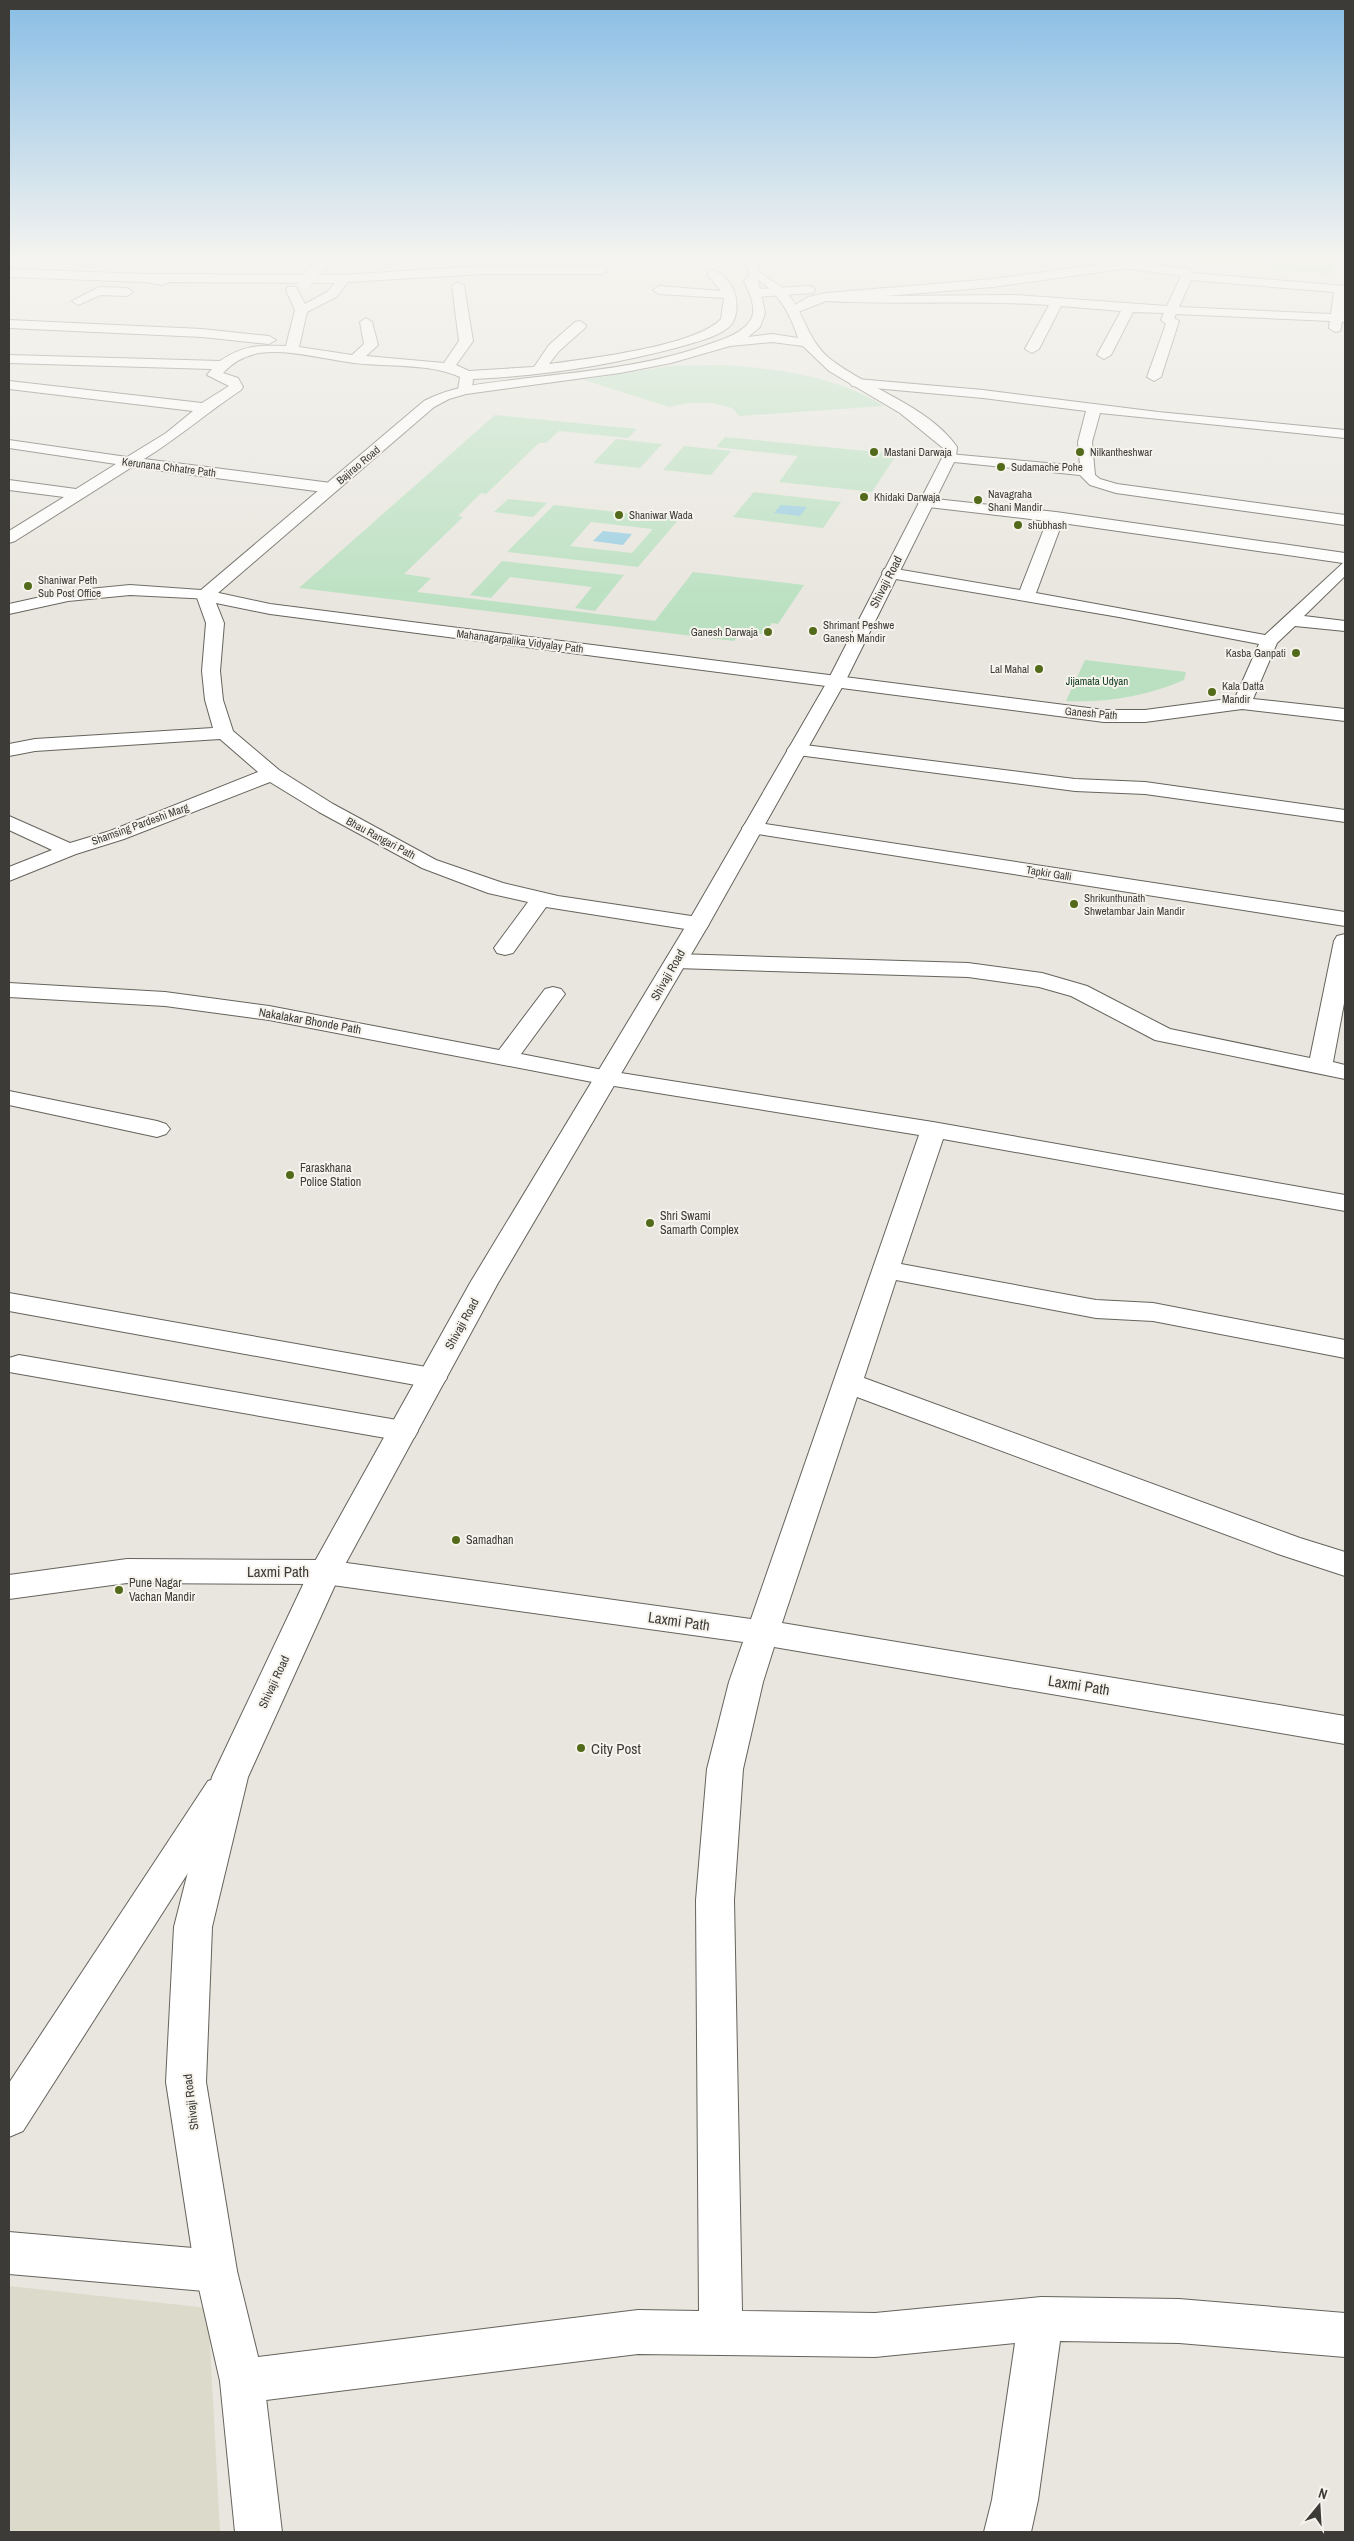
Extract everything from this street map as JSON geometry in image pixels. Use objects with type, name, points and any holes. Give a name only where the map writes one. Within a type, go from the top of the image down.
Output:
[{"type":"main road","points":[[9,538],[171,436],[205,408],[236,387],[233,381],[222,378]]},
{"type":"main road","points":[[460,378],[466,383],[499,378]]},
{"type":"main road","name":"Bajirao Road","points":[[205,595],[429,404],[466,383],[518,378]]},
{"type":"main road","points":[[849,378],[891,401],[935,432],[950,447],[949,458],[1088,471]]},
{"type":"main road","points":[[857,383],[983,394],[1158,416],[1345,434]]},
{"type":"main road","points":[[9,385],[205,408]]},
{"type":"main road","points":[[1095,408],[1090,418],[1085,442],[1088,476],[1095,482],[1116,488],[1345,520]]},
{"type":"main road","name":"Kerunana Chhatre Path","points":[[9,444],[331,488]]},
{"type":"main road","name":"Shivaji Road","points":[[258,2532],[242,2381],[216,2271],[186,2082],[193,1928],[230,1777],[325,1572],[484,1282],[608,1078],[836,682],[949,458]]},
{"type":"main road","points":[[9,485],[78,494]]},
{"type":"main road","points":[[926,503],[1056,517],[1345,558]]},
{"type":"main road","points":[[1026,596],[1056,517]]},
{"type":"main road","points":[[1242,704],[1269,641],[1345,567]]},
{"type":"main road","points":[[890,574],[1026,596],[1269,641]]},
{"type":"main road","points":[[9,609],[68,596],[130,590],[205,595],[214,623],[211,671],[214,700],[224,733],[36,745],[9,750]]},
{"type":"main road","name":"Mahanagarpalika Vidyalay Path","points":[[205,595],[270,609],[836,682]]},
{"type":"main road","points":[[1290,620],[1345,626]]},
{"type":"main road","name":"Ganesh Path","points":[[836,682],[1104,716],[1145,716],[1242,704],[1345,715]]},
{"type":"main road","name":"Bhau Rangari Path","points":[[224,733],[272,774],[326,808],[429,864],[496,888],[541,899],[698,924]]},
{"type":"main road","points":[[797,750],[1075,784],[1146,788],[1345,816]]},
{"type":"main road","name":"Shamsing Pardeshi Marg","points":[[9,875],[69,850],[116,835],[272,774]]},
{"type":"main road","points":[[9,822],[69,850]]},
{"type":"main road","name":"Tapkir Galli","points":[[752,828],[1345,919]]},
{"type":"main road","points":[[505,948],[541,899]]},
{"type":"main road","points":[[1320,1067],[1345,941]]},
{"type":"main road","points":[[676,961],[766,962],[968,970],[1042,980],[1079,991],[1163,1035],[1345,1072]]},
{"type":"main road","name":"Nakalakar Bhonde Path","points":[[9,990],[174,1000],[269,1013],[608,1078],[933,1130],[1345,1203]]},
{"type":"main road","points":[[506,1057],[553,994]]},
{"type":"main road","points":[[9,1098],[157,1129]]},
{"type":"main road","points":[[721,2334],[715,1900],[726,1769],[746,1682],[765,1633],[933,1130]]},
{"type":"main road","points":[[886,1270],[1096,1309],[1153,1312],[1345,1349]]},
{"type":"main road","points":[[9,1302],[432,1378]]},
{"type":"main road","points":[[19,1365],[403,1431]]},
{"type":"main road","points":[[848,1383],[1280,1543],[1345,1564]]},
{"type":"main road","name":"Laxmi Path","points":[[9,1587],[127,1571],[325,1572],[765,1633],[1345,1730]]},
{"type":"main road","points":[[9,2118],[230,1777]]},
{"type":"main road","points":[[9,2253],[216,2271]]},
{"type":"main road","points":[[1008,2532],[1015,2500],[1041,2320]]},
{"type":"main road","points":[[242,2381],[638,2332],[875,2335],[1041,2320],[1179,2321],[1345,2335]]},
{"type":"shaded area","points":[[9,2286],[208,2308],[220,2532],[9,2532]]},
{"type":"green space","points":[[599,378],[813,378],[866,396],[884,406],[739,416],[732,408],[713,403],[689,403],[669,407],[584,380]]},
{"type":"green space","points":[[495,415],[637,429],[628,438],[559,431],[546,443],[539,443],[486,494],[481,493],[458,516],[463,517],[404,574],[431,578],[417,592],[655,621],[693,572],[804,585],[778,624],[772,623],[764,634],[741,632],[734,641],[299,588]]},
{"type":"green space","points":[[725,437],[897,454],[872,492],[779,482],[798,456],[716,447]]},
{"type":"green space","points":[[616,439],[662,444],[640,468],[593,463]]},
{"type":"green space","points":[[684,446],[731,451],[711,475],[663,470]]},
{"type":"green space","points":[[754,492],[841,502],[823,528],[733,517]]},
{"type":"green space","points":[[508,499],[547,503],[533,517],[494,512]]},
{"type":"green space","points":[[554,505],[679,519],[638,567],[507,552]],"holes":[[[591,522],[652,529],[632,553],[570,546]]]},
{"type":"green space","points":[[502,561],[624,575],[595,611],[575,608],[592,587],[510,577],[491,598],[470,595]]},
{"type":"green space","name":"Jijamata Udyan","points":[[1085,660],[1186,672],[1184,680],[1141,694],[1097,701],[1066,701]]},
{"type":"water","points":[[781,505],[807,507],[800,516],[774,513]]},
{"type":"water","points":[[603,531],[632,534],[623,545],[593,541]]},
{"type":"place","name":"Mastani Darwaja","points":[[874,452]]},
{"type":"place","name":"Nilkantheshwar","points":[[1080,452]]},
{"type":"place","name":"Sudamache Pohe","points":[[1001,467]]},
{"type":"place","name":"Khidaki Darwaja","points":[[864,497]]},
{"type":"place","name":"Navagraha Shani Mandir","points":[[978,500]]},
{"type":"place","name":"Shaniwar Wada","points":[[619,515]]},
{"type":"place","name":"shubhash","points":[[1018,525]]},
{"type":"place","name":"Shaniwar Peth Sub Post Office","points":[[28,586]]},
{"type":"place","name":"Shrimant Peshwe Ganesh Mandir","points":[[813,631]]},
{"type":"place","name":"Ganesh Darwaja","points":[[768,632]]},
{"type":"place","name":"Kasba Ganpati","points":[[1296,653]]},
{"type":"place","name":"Lal Mahal","points":[[1039,669]]},
{"type":"place","name":"Kala Datta Mandir","points":[[1212,692]]},
{"type":"place","name":"Shrikunthunath Shwetambar Jain Mandir","points":[[1074,904]]},
{"type":"place","name":"Faraskhana Police Station","points":[[290,1175]]},
{"type":"place","name":"Shri Swami Samarth Complex","points":[[650,1223]]},
{"type":"place","name":"Samadhan","points":[[456,1540]]},
{"type":"place","name":"Pune Nagar Vachan Mandir","points":[[119,1590]]},
{"type":"place","name":"City Post","points":[[581,1748]]}]
